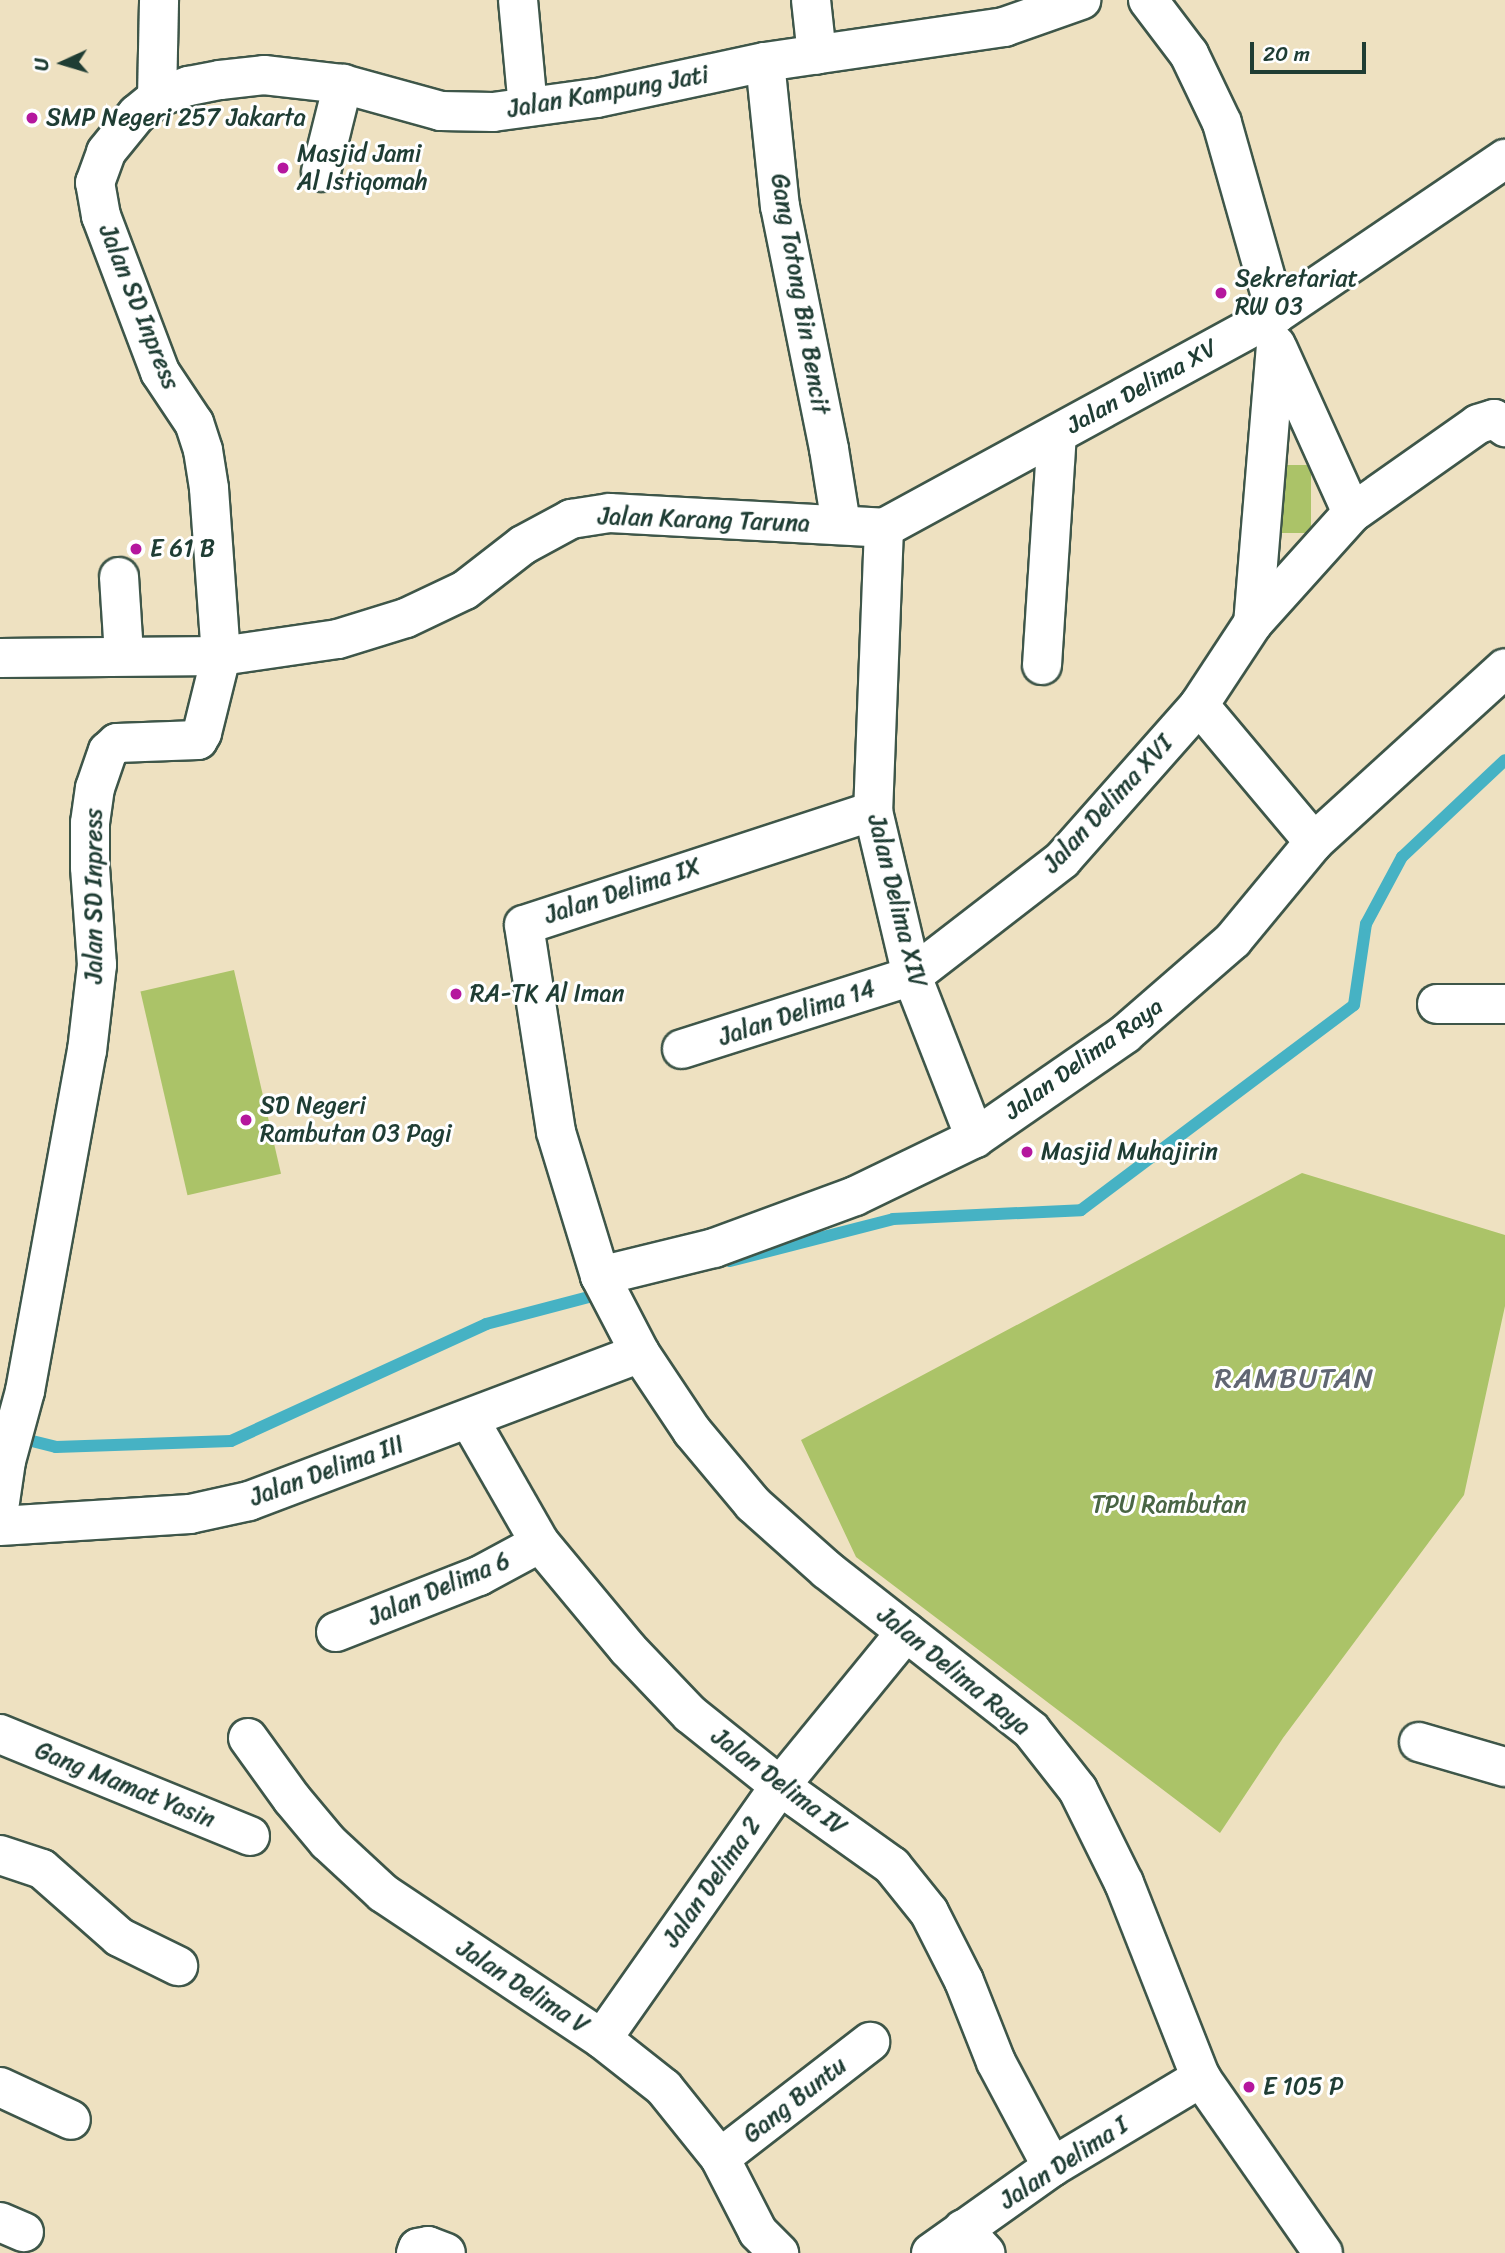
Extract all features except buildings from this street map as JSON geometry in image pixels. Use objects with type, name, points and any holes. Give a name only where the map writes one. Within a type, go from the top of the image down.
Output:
[{"type":"street","points":[[157,98],[159,0]]},
{"type":"street","points":[[518,0],[528,107]]},
{"type":"street","points":[[811,0],[817,55]]},
{"type":"street","name":"Jalan Kampung Jati","points":[[95,183],[106,152],[137,114],[157,98],[189,86],[264,75],[343,84],[441,111],[493,112],[597,98],[765,62],[817,55],[1000,14],[1081,0]]},
{"type":"street","points":[[1148,0],[1189,54],[1222,123],[1272,327],[1352,513]]},
{"type":"street","name":"Gang Totong Bin Bencit","points":[[765,62],[780,206],[824,423],[841,524]]},
{"type":"street","points":[[321,172],[343,84]]},
{"type":"street","name":"Jalan Delima XV","points":[[884,528],[1056,434],[1272,327],[1505,159]]},
{"type":"street","name":"Jalan SD Inpress","points":[[0,1502],[14,1396],[90,1026],[97,965],[90,867],[90,823],[98,778],[108,751],[117,743],[198,740],[221,656],[209,488],[202,450],[194,423],[160,372],[101,216],[95,183]]},
{"type":"street","name":"Jalan Delima XVI","points":[[1253,623],[1272,327]]},
{"type":"street","name":"Jalan Delima XVI","points":[[912,976],[1062,860],[1199,705],[1253,623],[1352,513],[1478,424],[1494,419],[1505,427]]},
{"type":"street","name":"Jalan Delima XV","points":[[1042,665],[1056,434]]},
{"type":"street","name":"Jalan Karang Taruna","points":[[0,658],[221,656],[338,639],[406,618],[465,590],[523,545],[571,519],[610,513],[884,528]]},
{"type":"street","name":"Jalan Delima XIV","points":[[884,528],[873,811],[912,976],[975,1138]]},
{"type":"street","points":[[119,577],[124,655]]},
{"type":"street","name":"Jalan Delima Raya","points":[[1323,2253],[1201,2078],[1124,1883],[1078,1790],[1031,1730],[827,1570],[753,1504],[692,1431],[640,1353],[602,1279],[727,1243],[855,1196],[975,1138],[1125,1034],[1214,957],[1233,940],[1314,842],[1505,668]]},
{"type":"street","points":[[1199,705],[1314,842]]},
{"type":"street","name":"Jalan Delima IX","points":[[602,1279],[556,1132],[524,925],[873,811]]},
{"type":"street","name":"Jalan Delima 14","points":[[682,1049],[912,976]]},
{"type":"street","points":[[1437,1004],[1505,1004]]},
{"type":"street","name":"Jalan Delima III","points":[[0,1526],[190,1514],[249,1501],[640,1353]]},
{"type":"street","name":"Jalan Delima IV","points":[[470,1419],[540,1543],[628,1648],[690,1714],[780,1786],[892,1866],[929,1912],[964,1981],[996,2062],[1052,2167]]},
{"type":"street","name":"Jalan Delima 6","points":[[336,1632],[478,1576],[540,1543]]},
{"type":"street","name":"Jalan Delima 2","points":[[602,2039],[780,1786],[906,1632]]},
{"type":"street","name":"Gang Mamat Yasin","points":[[0,1734],[250,1836]]},
{"type":"street","name":"Jalan Delima V","points":[[248,1738],[292,1799],[328,1842],[383,1893],[602,2039],[664,2088],[720,2158],[758,2232],[779,2253]]},
{"type":"street","points":[[1419,1742],[1505,1767]]},
{"type":"street","points":[[0,1855],[42,1869],[119,1937],[177,1966]]},
{"type":"street","name":"Gang Buntu","points":[[720,2158],[870,2042]]},
{"type":"street","name":"Jalan Delima I","points":[[931,2253],[974,2241],[1052,2167],[1201,2078]]},
{"type":"street","points":[[0,2087],[71,2120]]},
{"type":"street","points":[[416,2253],[418,2248],[428,2246],[446,2253]]},
{"type":"green space","points":[[1269,465],[1311,465],[1311,533],[1269,533]]},
{"type":"green space","points":[[234,970],[281,1174],[187,1195],[140,992]]},
{"type":"green space","name":"TPU Rambutan","points":[[1302,1173],[1505,1235],[1505,1306],[1464,1495],[1283,1738],[1220,1833],[856,1557],[801,1440]]},
{"type":"waterway","points":[[730,1261],[893,1219],[1081,1210],[1354,1005],[1366,924],[1402,857],[1505,760]]},
{"type":"waterway","points":[[16,1437],[56,1447],[231,1441],[486,1324],[604,1293]]},
{"type":"place","name":"SMP Negeri 257 Jakarta","points":[[32,118]]},
{"type":"place","name":"Masjid Jami Al Istiqomah","points":[[283,168]]},
{"type":"place","name":"Sekretariat RW 03","points":[[1221,293]]},
{"type":"place","name":"E 61 B","points":[[136,549]]},
{"type":"place","name":"RA-TK Al Iman","points":[[456,994]]},
{"type":"place","name":"SD Negeri Rambutan 03 Pagi","points":[[246,1120]]},
{"type":"place","name":"Masjid Muhajirin","points":[[1027,1152]]},
{"type":"place","name":"E 105 P","points":[[1249,2087]]},
{"type":"district","name":"RAMBUTAN","points":[[1295,1378]]}]
